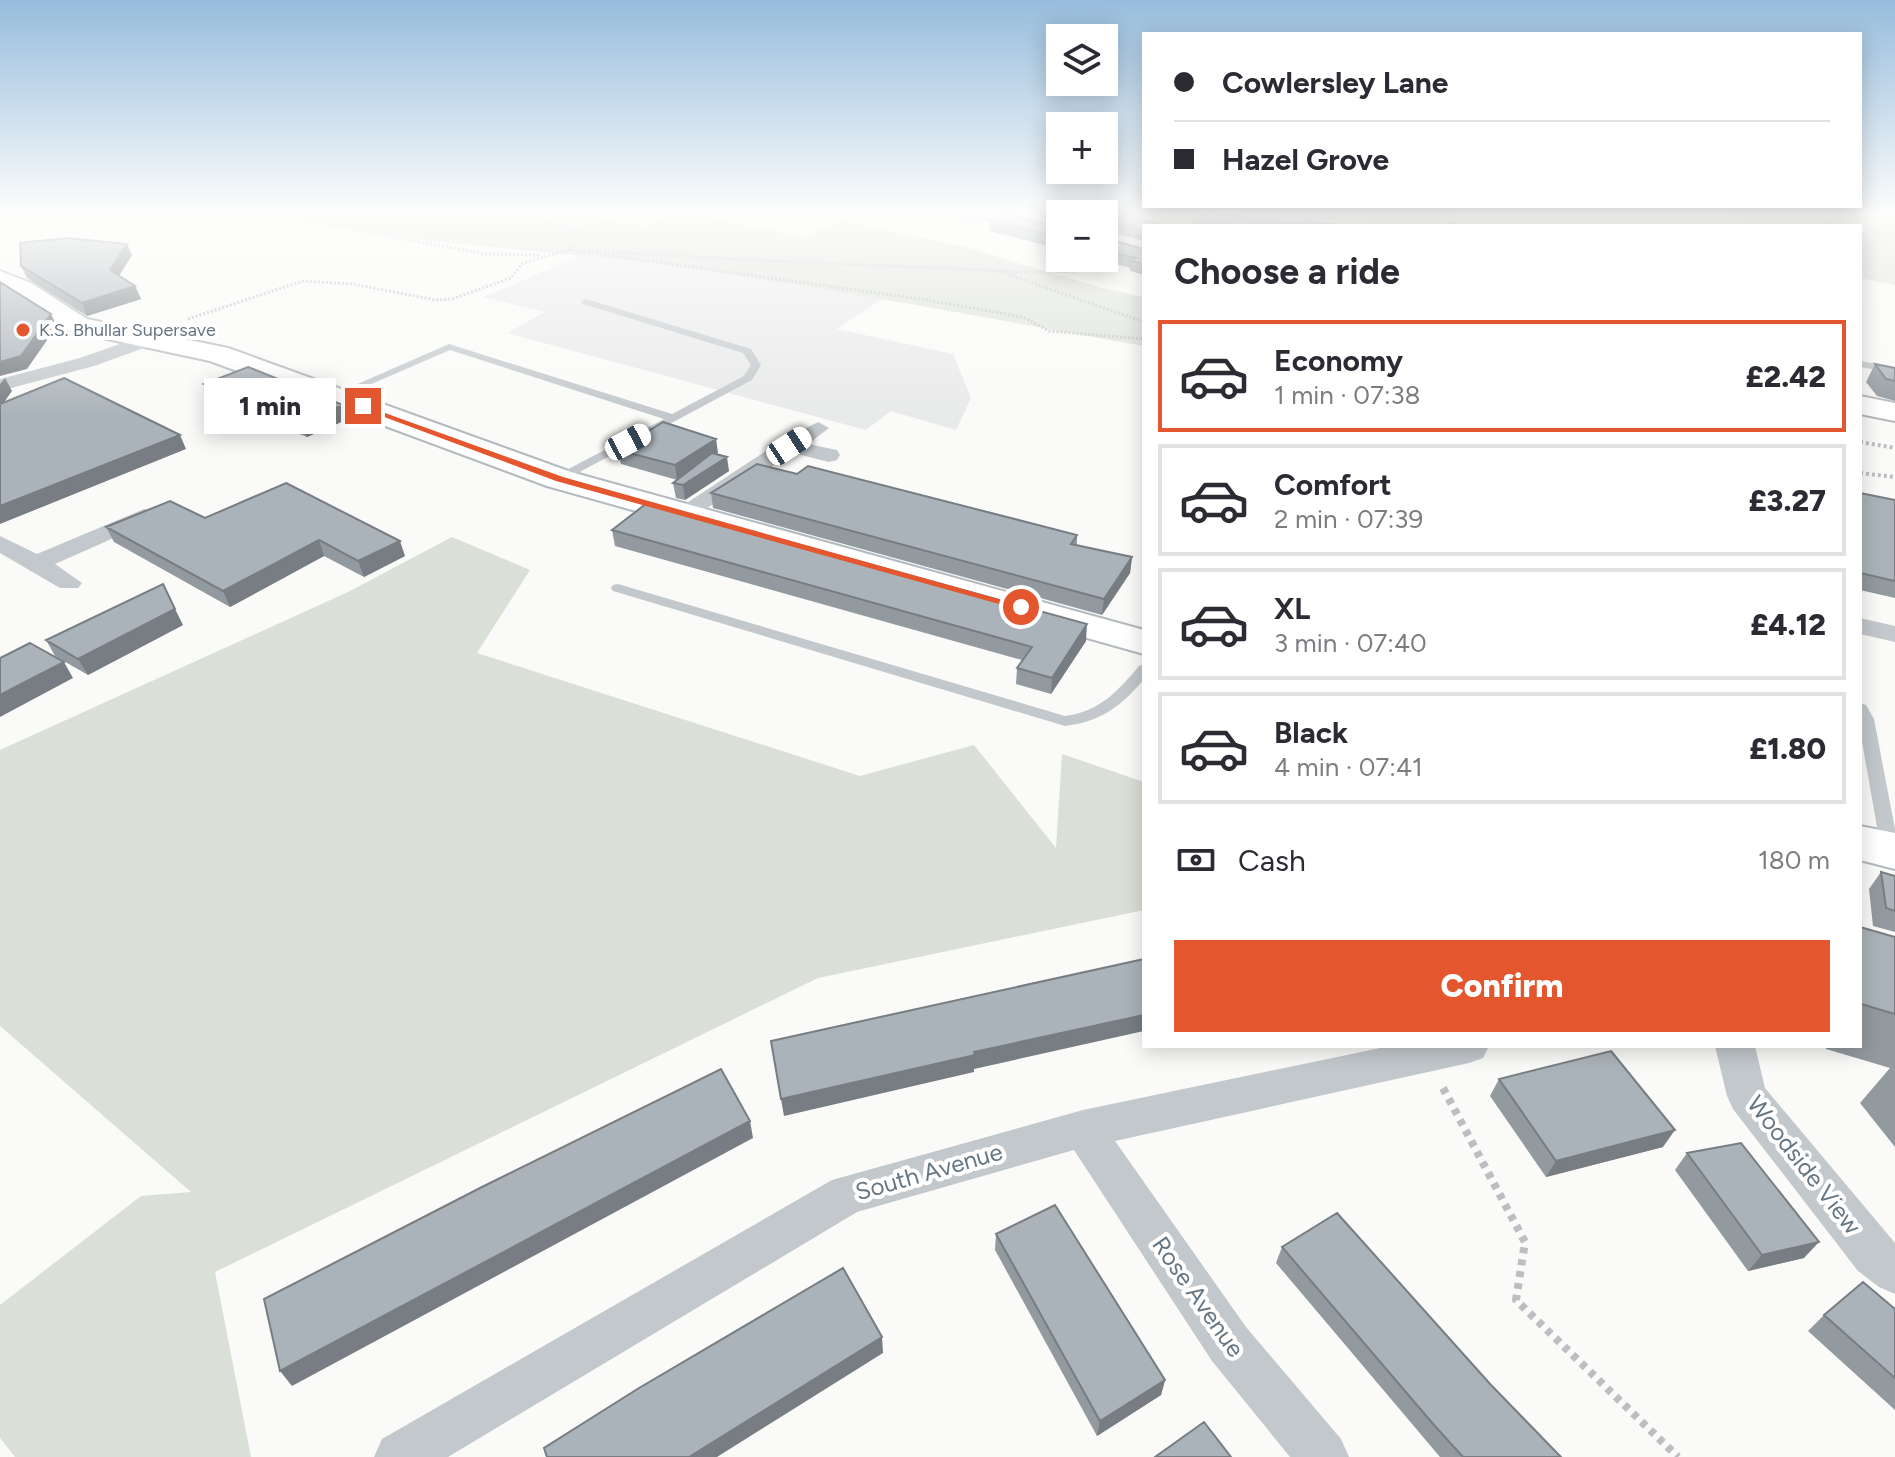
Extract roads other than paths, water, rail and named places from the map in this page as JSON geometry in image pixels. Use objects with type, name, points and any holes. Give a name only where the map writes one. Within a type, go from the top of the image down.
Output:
[{"type":"street","points":[[7,281],[79,325],[218,354],[559,479],[1142,641]]},
{"type":"street","points":[[0,385],[87,362],[140,339]]},
{"type":"street","points":[[1862,405],[1895,412]]},
{"type":"street","points":[[685,512],[818,428]]},
{"type":"street","points":[[789,446],[829,455]]},
{"type":"street","points":[[34,564],[172,504]]},
{"type":"street","points":[[3,549],[69,583]]},
{"type":"street","points":[[1862,626],[1895,634]]},
{"type":"street","name":"South Avenue","points":[[400,1457],[847,1194],[1083,1129],[1459,1048]]},
{"type":"street","name":"Woodside View","points":[[1735,1048],[1747,1096],[1874,1255],[1895,1271]]},
{"type":"street","name":"Rose Avenue","points":[[1083,1129],[1229,1344],[1323,1457]]},
{"type":"lane","points":[[559,479],[748,378],[756,365],[747,351],[586,302]]},
{"type":"lane","points":[[335,396],[449,347],[673,418]]},
{"type":"lane","points":[[1862,364],[1895,370]]},
{"type":"lane","points":[[618,588],[1065,721],[1083,721],[1100,713],[1122,697],[1142,672]]},
{"type":"lane","points":[[1862,712],[1866,719],[1882,848]]},
{"type":"place","name":"K.S. Bhullar Supersave","points":[[23,330]]}]
